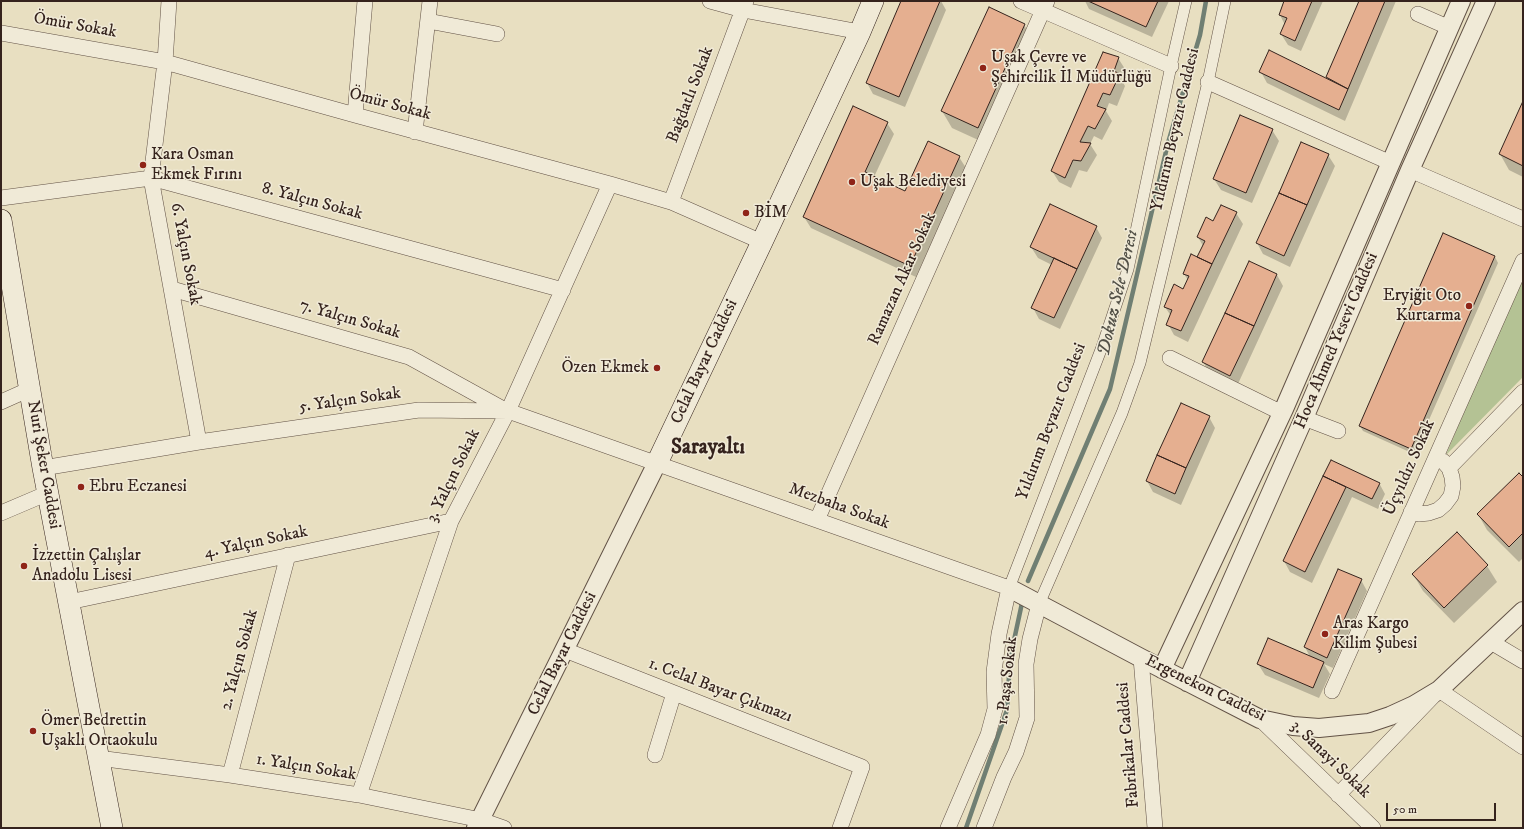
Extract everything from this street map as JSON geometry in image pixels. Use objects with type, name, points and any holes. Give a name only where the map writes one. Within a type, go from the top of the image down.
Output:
[{"type":"main road","name":"Celal Bayar Caddesi","points":[[657,463],[762,242],[873,1]]},
{"type":"main road","name":"Nuri Şeker Caddesi","points":[[1,222],[43,468],[112,828]]},
{"type":"street","name":"6. Yalçın Sokak","points":[[169,1],[151,178],[199,442]]},
{"type":"street","points":[[355,115],[365,1]]},
{"type":"street","points":[[415,132],[430,1]]},
{"type":"street","points":[[710,1],[745,6],[860,32]]},
{"type":"street","points":[[1021,1],[1045,6],[1171,66]]},
{"type":"street","name":"Yıldırım Beyazıt Caddesi","points":[[948,828],[988,735],[995,709],[994,672],[999,634],[1009,588],[1102,347],[1128,268],[1186,1]]},
{"type":"street","name":"Yıldırım Beyazıt Caddesi","points":[[1039,604],[1122,413],[1140,363],[1208,82],[1225,1]]},
{"type":"street","name":"Hoca Ahmed Yesevi Caddesi","points":[[1162,669],[1282,413],[1461,1]]},
{"type":"street","name":"Hoca Ahmed Yesevi Caddesi","points":[[1187,682],[1304,418],[1410,170],[1486,1]]},
{"type":"street","name":"Bağdatlı Sokak","points":[[671,202],[745,6]]},
{"type":"street","name":"Ramazan Akar Sokak","points":[[817,520],[1045,6]]},
{"type":"street","points":[[1418,14],[1450,28]]},
{"type":"street","points":[[428,21],[497,34]]},
{"type":"street","name":"Ömür Sokak","points":[[1,33],[164,62],[415,132],[610,184],[671,202],[762,242]]},
{"type":"street","points":[[1208,82],[1391,163]]},
{"type":"street","points":[[1410,170],[1523,219]]},
{"type":"street","name":"8. Yalçın Sokak","points":[[1,198],[151,178],[563,290]]},
{"type":"street","name":"3. Yalçın Sokak","points":[[359,795],[451,521],[508,411],[610,184]]},
{"type":"street","name":"Üçyıldız Sokak","points":[[1332,691],[1523,261]]},
{"type":"street","name":"7. Yalçın Sokak","points":[[172,289],[409,357],[508,411]]},
{"type":"street","points":[[1170,358],[1282,413]]},
{"type":"street","points":[[1,402],[30,389]]},
{"type":"street","points":[[1449,468],[1523,392]]},
{"type":"street","name":"5. Yalçın Sokak","points":[[43,468],[199,442],[419,410],[508,411],[657,463]]},
{"type":"street","points":[[1304,418],[1338,431]]},
{"type":"street","points":[[1412,512],[1419,514],[1438,510],[1451,496],[1453,486],[1449,468],[1443,460],[1436,456]]},
{"type":"street","name":"Mezbaha Sokak","points":[[657,463],[1009,588]]},
{"type":"street","name":"Celal Bayar Caddesi","points":[[479,824],[657,463]]},
{"type":"street","points":[[1,513],[48,493]]},
{"type":"street","name":"4. Yalçın Sokak","points":[[69,602],[451,521]]},
{"type":"street","name":"2. Yalçın Sokak","points":[[230,775],[288,556]]},
{"type":"street","name":"Ergenekon Caddesi","points":[[1009,588],[1260,719],[1294,726],[1319,728],[1369,724],[1414,705],[1439,690],[1492,642],[1523,611]]},
{"type":"street","name":"1. Paşa Sokak","points":[[984,828],[1004,777],[1016,752],[1027,718],[1026,664],[1030,639],[1039,604]]},
{"type":"street","points":[[1492,642],[1523,662]]},
{"type":"street","name":"1. Celal Bayar Çıkmazı","points":[[565,650],[862,767],[840,828]]},
{"type":"street","name":"Fabrikalar Caddesi","points":[[1141,658],[1155,828]]},
{"type":"street","points":[[1338,794],[1439,690],[1523,748]]},
{"type":"street","points":[[655,755],[674,693]]},
{"type":"street","name":"3. Sanayi Sokak","points":[[1260,719],[1373,828]]},
{"type":"street","name":"1. Yalçın Sokak","points":[[98,758],[230,775],[359,795],[479,824],[504,828]]},
{"type":"green space","points":[[1523,270],[1523,377],[1446,455]]},
{"type":"building","points":[[901,1],[940,1],[899,97],[866,83]]},
{"type":"building","points":[[1088,1],[1158,1],[1146,27]]},
{"type":"building","points":[[1284,1],[1312,1],[1295,41],[1280,34],[1287,18],[1279,15]]},
{"type":"building","points":[[1359,1],[1385,1],[1348,89],[1326,77]]},
{"type":"building","name":"Uşak Çevre ve Şehircilik İl Müdürlüğü","points":[[989,7],[1025,24],[978,128],[941,111]]},
{"type":"building","points":[[1269,50],[1348,89],[1339,110],[1259,72]]},
{"type":"building","points":[[1103,52],[1119,57],[1114,71],[1120,74],[1110,95],[1103,93],[1097,106],[1106,109],[1095,129],[1088,126],[1080,142],[1091,143],[1081,161],[1073,160],[1065,178],[1051,171]]},
{"type":"building","points":[[1523,101],[1523,166],[1499,154]]},
{"type":"building","name":"Uşak Belediyesi","points":[[853,106],[888,122],[865,172],[905,191],[928,141],[960,156],[910,266],[803,217]]},
{"type":"building","points":[[1240,115],[1273,129],[1246,193],[1213,179]]},
{"type":"building","points":[[1301,142],[1329,154],[1307,205],[1279,193]]},
{"type":"building","points":[[1279,193],[1307,205],[1284,256],[1256,243]]},
{"type":"building","points":[[1050,204],[1097,226],[1077,269],[1030,247]]},
{"type":"building","points":[[1221,205],[1237,212],[1212,264],[1197,257],[1205,241],[1197,237],[1206,217],[1213,221]]},
{"type":"building","points":[[1443,233],[1495,256],[1411,449],[1359,426]]},
{"type":"building","points":[[1191,254],[1212,264],[1181,331],[1166,325],[1172,310],[1164,307],[1174,284],[1183,289],[1189,276],[1183,274]]},
{"type":"building","points":[[1054,258],[1077,269],[1054,318],[1031,308]]},
{"type":"building","points":[[1249,261],[1277,274],[1254,326],[1225,313]]},
{"type":"building","points":[[1225,313],[1254,326],[1230,376],[1202,362]]},
{"type":"building","points":[[1181,403],[1210,416],[1186,468],[1157,455]]},
{"type":"building","points":[[1157,455],[1186,468],[1175,494],[1146,481]]},
{"type":"building","points":[[1331,460],[1380,483],[1372,499],[1323,476]]},
{"type":"building","points":[[1519,473],[1523,477],[1523,533],[1509,547],[1477,514]]},
{"type":"building","points":[[1323,476],[1346,487],[1305,572],[1283,561]]},
{"type":"building","points":[[1457,532],[1488,565],[1444,608],[1412,574]]},
{"type":"building","points":[[1338,569],[1362,579],[1327,658],[1304,647]]},
{"type":"building","points":[[1268,638],[1324,662],[1313,688],[1257,664]]},
{"type":"waterway","name":"Dokuz Sele Deresi","points":[[1028,581],[1110,389],[1168,143],[1200,35],[1206,1]]},
{"type":"waterway","name":"Dokuz Sele Deresi","points":[[966,828],[1007,710],[1010,659],[1022,603]]},
{"type":"place","name":"Uşak Çevre ve Şehircilik İl Müdürlüğü","points":[[983,68]]},
{"type":"place","name":"Kara Osman Ekmek Fırını","points":[[143,165]]},
{"type":"place","name":"Uşak Belediyesi","points":[[852,182]]},
{"type":"place","name":"BİM","points":[[746,213]]},
{"type":"place","name":"Eryiğit Oto Kurtarma","points":[[1469,306]]},
{"type":"place","name":"Özen Ekmek","points":[[657,368]]},
{"type":"place","name":"Ebru Eczanesi","points":[[81,487]]},
{"type":"place","name":"İzzettin Çalışlar Anadolu Lisesi","points":[[24,566]]},
{"type":"place","name":"Aras Kargo Kilim Şubesi","points":[[1325,634]]},
{"type":"place","name":"Ömer Bedrettin Uşaklı Ortaokulu","points":[[33,731]]},
{"type":"district","name":"Sarayaltı","points":[[708,449]]}]
